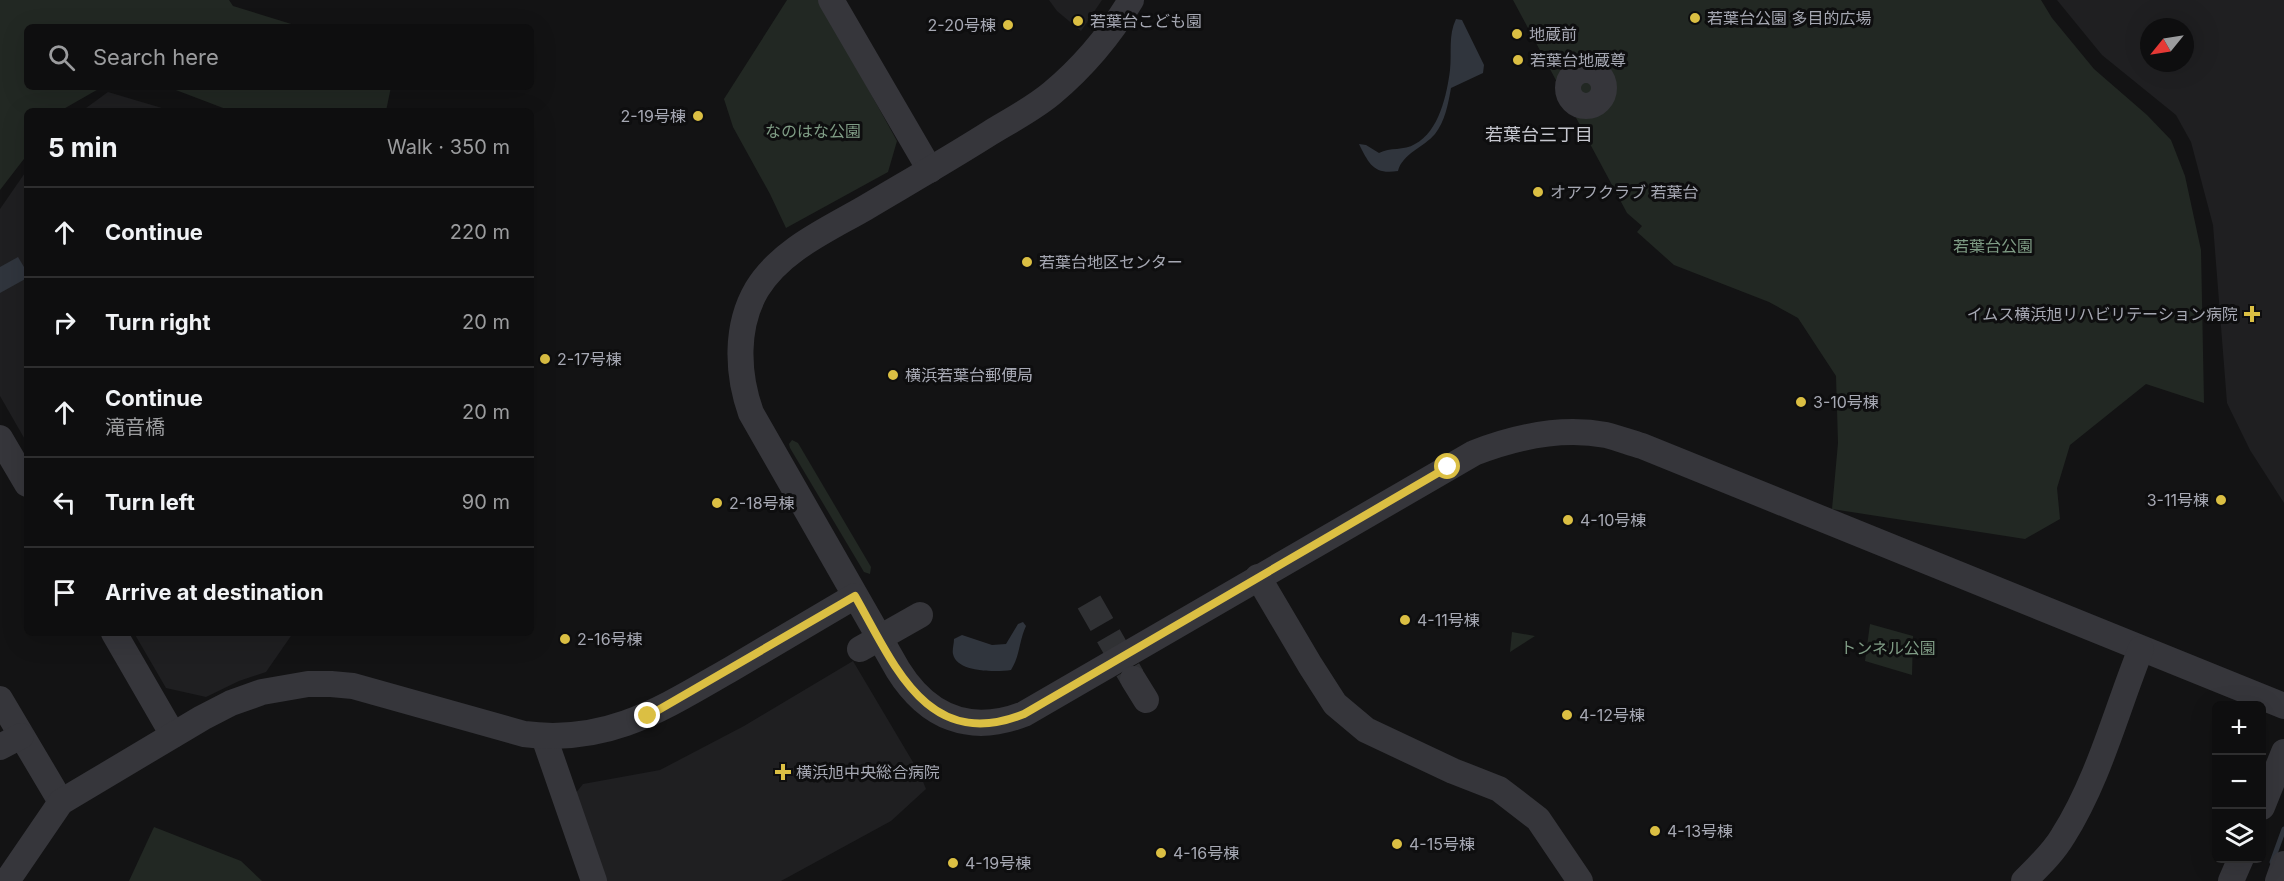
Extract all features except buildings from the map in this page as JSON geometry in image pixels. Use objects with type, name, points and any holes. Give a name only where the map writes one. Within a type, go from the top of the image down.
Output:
[{"type":"street","points":[[831,0],[930,170]]},
{"type":"street","points":[[1131,0],[1110,33],[1051,94],[930,170],[793,250],[757,289],[746,314],[741,342],[741,374],[744,393],[751,412],[909,688],[925,704],[960,720],[982,723],[998,722],[1024,714],[1474,453],[1498,443],[1567,432],[1607,435],[1642,446],[2284,706]]},
{"type":"street","points":[[0,438],[24,479]]},
{"type":"street","points":[[1258,577],[1335,704],[1366,730],[1453,771],[1498,789],[1539,819],[1581,881]]},
{"type":"street","points":[[7,881],[61,802],[231,703],[262,692],[294,685],[331,684],[370,690],[501,729],[544,737],[601,731],[648,716],[855,596]]},
{"type":"street","points":[[860,650],[920,615]]},
{"type":"street","points":[[116,636],[173,735]]},
{"type":"street","points":[[2024,881],[2062,838],[2080,805],[2141,649]]},
{"type":"street","points":[[0,699],[10,741],[61,802]]},
{"type":"street","points":[[544,737],[594,881]]},
{"type":"street","points":[[2266,797],[2284,752]]},
{"type":"street","points":[[2231,881],[2239,863]]},
{"type":"street","points":[[2278,881],[2284,864]]},
{"type":"shaded area","name":"若葉台こども園","points":[[1049,0],[1102,0],[1081,31],[1057,11]]},
{"type":"shaded area","name":"イムス横浜旭リハビリテーション病院","points":[[2057,0],[2284,0],[2284,503],[2250,450],[2227,403],[2213,225],[2191,142],[2176,115],[2102,55]]},
{"type":"shaded area","points":[[1456,19],[1462,20],[1484,65],[1483,73],[1451,88],[1446,112],[1435,134],[1404,160],[1398,171],[1378,169],[1369,162],[1359,144],[1366,145],[1379,153],[1406,148],[1423,138],[1436,122],[1447,90],[1451,38]]},
{"type":"shaded area","points":[[108,92],[162,108],[86,108]]},
{"type":"shaded area","points":[[24,174],[24,438],[0,396],[0,209]]},
{"type":"shaded area","points":[[18,257],[24,267],[24,280],[0,293],[0,267]]},
{"type":"shaded area","points":[[1023,622],[1026,626],[1011,670],[978,670],[962,665],[956,660],[953,652],[954,639],[962,635],[992,645],[1006,644],[1018,624]]},
{"type":"shaded area","points":[[136,636],[291,636],[266,672],[239,681],[206,697],[166,688]]},
{"type":"shaded area","name":"横浜旭中央総合病院","points":[[853,661],[920,774],[926,789],[891,821],[781,881],[603,881],[575,794],[583,784],[660,770],[744,726]]},
{"type":"green space","points":[[0,0],[229,0],[233,6],[291,24],[24,24],[24,90],[97,90],[65,108],[24,108],[24,159],[0,190]]},
{"type":"green space","name":"なのはな公園","points":[[787,0],[819,0],[897,141],[888,172],[786,228],[733,127],[724,99]]},
{"type":"green space","name":"若葉台公園","points":[[1513,0],[2041,0],[2052,18],[2094,69],[2147,115],[2171,140],[2185,176],[2201,250],[2204,403],[2146,384],[2070,445],[2057,488],[2060,519],[2025,539],[1832,509],[1838,443],[1836,376],[1798,318],[1769,302],[1674,265],[1637,232],[1642,226],[1627,213]]},
{"type":"green space","points":[[176,90],[390,90],[387,108],[223,108]]},
{"type":"green space","points":[[792,440],[798,443],[871,567],[870,574],[864,572],[790,448],[789,444]]},
{"type":"green space","name":"トンネル公園","points":[[1870,624],[1913,636],[1912,675],[1865,661]]},
{"type":"green space","points":[[1512,632],[1535,636],[1510,652]]},
{"type":"green space","points":[[154,827],[241,861],[262,881],[129,881]]},
{"type":"waterway","points":[[2272,862],[2284,829]]},
{"type":"tunnel","points":[[1089,602],[1132,677]]},
{"type":"place","name":"若葉台公園 多目的広場","points":[[1695,18]]},
{"type":"place","name":"若葉台こども園","points":[[1078,21]]},
{"type":"place","name":"2-20号棟","points":[[1008,25]]},
{"type":"place","name":"地蔵前","points":[[1517,34]]},
{"type":"place","name":"若葉台地蔵尊","points":[[1518,60]]},
{"type":"place","name":"2-19号棟","points":[[698,116]]},
{"type":"place","name":"オアフクラブ 若葉台","points":[[1538,192]]},
{"type":"place","name":"若葉台地区センター","points":[[1027,262]]},
{"type":"place","name":"イムス横浜旭リハビリテーション病院","points":[[2252,314]]},
{"type":"place","name":"2-17号棟","points":[[545,359]]},
{"type":"place","name":"横浜若葉台郵便局","points":[[893,375]]},
{"type":"place","name":"3-10号棟","points":[[1801,402]]},
{"type":"place","name":"3-11号棟","points":[[2221,500]]},
{"type":"place","name":"2-18号棟","points":[[717,503]]},
{"type":"place","name":"4-10号棟","points":[[1568,520]]},
{"type":"place","name":"4-11号棟","points":[[1405,620]]},
{"type":"place","name":"2-16号棟","points":[[565,639]]},
{"type":"place","name":"4-12号棟","points":[[1567,715]]},
{"type":"place","name":"横浜旭中央総合病院","points":[[783,772]]},
{"type":"place","name":"4-13号棟","points":[[1655,831]]},
{"type":"place","name":"4-15号棟","points":[[1397,844]]},
{"type":"place","name":"4-16号棟","points":[[1161,853]]},
{"type":"place","name":"4-19号棟","points":[[953,863]]},
{"type":"district","name":"若葉台三丁目","points":[[1539,134]]},
{"type":"route","points":[[648,716],[855,596],[909,688],[925,704],[960,720],[982,723],[1012,718],[1024,714],[1448,467]]}]
